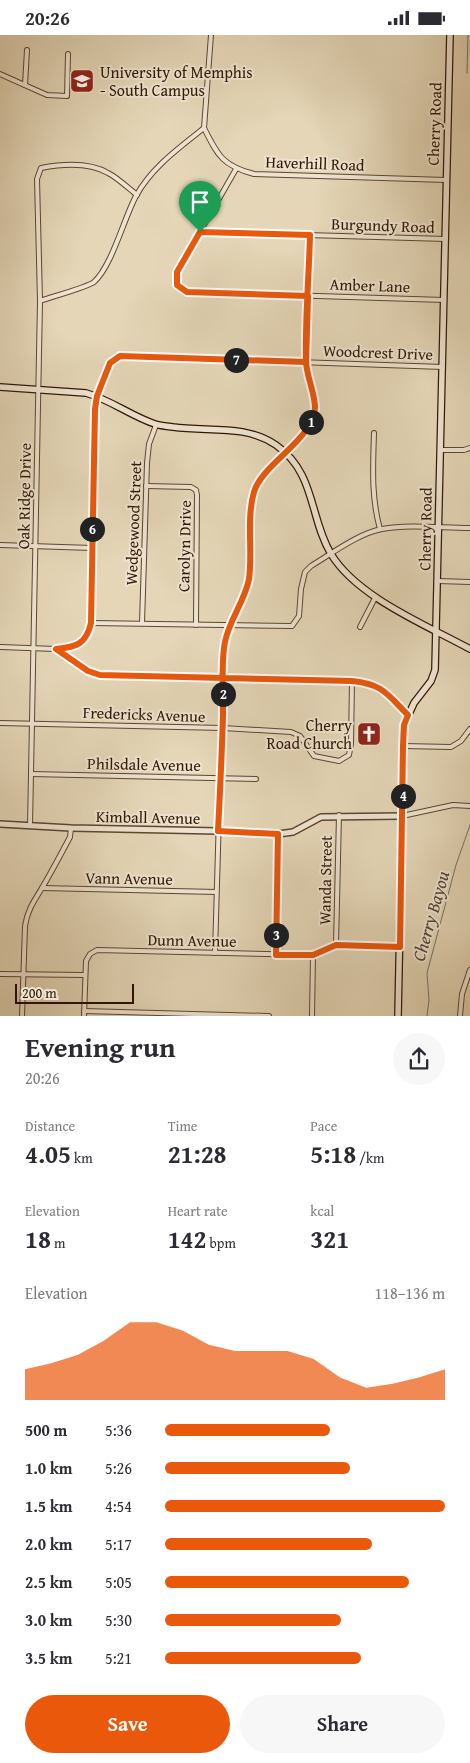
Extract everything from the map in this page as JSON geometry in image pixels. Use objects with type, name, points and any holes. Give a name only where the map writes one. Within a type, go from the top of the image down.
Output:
[{"type":"main road","name":"Cherry Road","points":[[398,1015],[404,725],[414,703],[431,681],[435,670],[440,527],[450,35]]},
{"type":"main road","points":[[0,387],[74,391],[97,396],[156,425],[181,428],[236,429],[258,435],[286,453],[300,471],[309,487],[322,535],[331,554],[342,569],[375,598],[470,649]]},
{"type":"street","points":[[40,301],[93,283],[104,271],[137,195],[170,155],[204,128],[211,35]]},
{"type":"street","points":[[25,85],[27,50]]},
{"type":"street","points":[[0,74],[47,95],[67,96],[68,54]]},
{"type":"street","name":"Haverhill Road","points":[[204,128],[216,151],[226,162],[236,169],[254,174],[446,180]]},
{"type":"street","name":"Oak Ridge Drive","points":[[30,826],[40,301],[37,179],[41,168],[56,165],[92,166],[108,173],[137,195]]},
{"type":"street","points":[[200,232],[236,169]]},
{"type":"street","name":"Burgundy Road","points":[[200,232],[446,239]]},
{"type":"street","name":"Amber Lane","points":[[200,232],[177,272],[177,285],[187,292],[444,300]]},
{"type":"street","points":[[215,953],[224,643],[248,579],[254,492],[261,479],[311,423],[315,408],[306,362],[310,235]]},
{"type":"street","name":"Woodcrest Drive","points":[[91,623],[95,409],[97,396],[110,363],[120,356],[443,367]]},
{"type":"street","name":"Wedgewood Street","points":[[142,623],[146,485],[149,444],[156,425]]},
{"type":"street","points":[[374,433],[373,493],[380,529]]},
{"type":"street","points":[[441,449],[464,450],[470,448]]},
{"type":"street","name":"Carolyn Drive","points":[[146,485],[191,487],[196,490],[196,625]]},
{"type":"street","points":[[0,647],[70,648],[82,641],[88,634],[91,623],[292,626],[299,616],[301,589],[305,572],[364,535],[380,529],[400,527],[470,528]]},
{"type":"street","points":[[0,545],[92,548]]},
{"type":"street","points":[[438,581],[470,583]]},
{"type":"street","points":[[360,627],[375,598]]},
{"type":"street","points":[[56,649],[88,671],[100,675],[370,683],[382,689],[408,715]]},
{"type":"street","name":"Fredericks Avenue","points":[[0,723],[291,732],[300,736],[314,756],[339,761],[349,755],[351,744],[352,681]]},
{"type":"street","points":[[403,746],[451,747],[461,741],[470,729]]},
{"type":"street","name":"Philsdale Avenue","points":[[31,774],[256,779]]},
{"type":"street","name":"Kimball Avenue","points":[[0,824],[278,834],[293,832],[322,817],[339,815],[402,816],[454,805],[469,806]]},
{"type":"street","name":"Wanda Street","points":[[336,945],[339,815]]},
{"type":"street","points":[[22,1015],[24,926],[26,917],[33,900],[42,888],[70,837],[72,828]]},
{"type":"street","points":[[276,955],[278,834]]},
{"type":"street","name":"Vann Avenue","points":[[42,888],[216,892]]},
{"type":"street","name":"Dunn Avenue","points":[[84,1013],[86,961],[90,954],[97,950],[313,955],[336,945],[400,947]]},
{"type":"street","points":[[312,1015],[313,955]]},
{"type":"street","points":[[460,1015],[462,994],[470,970]]},
{"type":"street","points":[[0,974],[85,975]]},
{"type":"street","points":[[84,1013],[269,1015]]},
{"type":"waterway","points":[[467,73],[468,35]]},
{"type":"waterway","name":"Cherry Bayou","points":[[427,1016],[429,1000],[427,973],[456,865],[470,825]]},
{"type":"place","name":"University of Memphis - South Campus","points":[[82,81]]},
{"type":"place","name":"Cherry Road Church","points":[[369,734]]},
{"type":"route","points":[[200,232],[177,272],[177,285],[187,292],[308,296],[306,362],[120,356],[110,363],[97,396],[95,409],[91,623],[88,634],[82,641],[70,648],[56,649],[67,655],[76,664],[100,675],[224,678],[352,681],[370,683],[382,689],[408,715],[404,725],[403,746],[400,947],[336,945],[313,955],[276,955],[278,834],[218,831],[223,729],[224,678],[224,643],[248,579],[254,492],[261,479],[311,423],[315,408],[306,362],[310,235],[200,232]]}]
